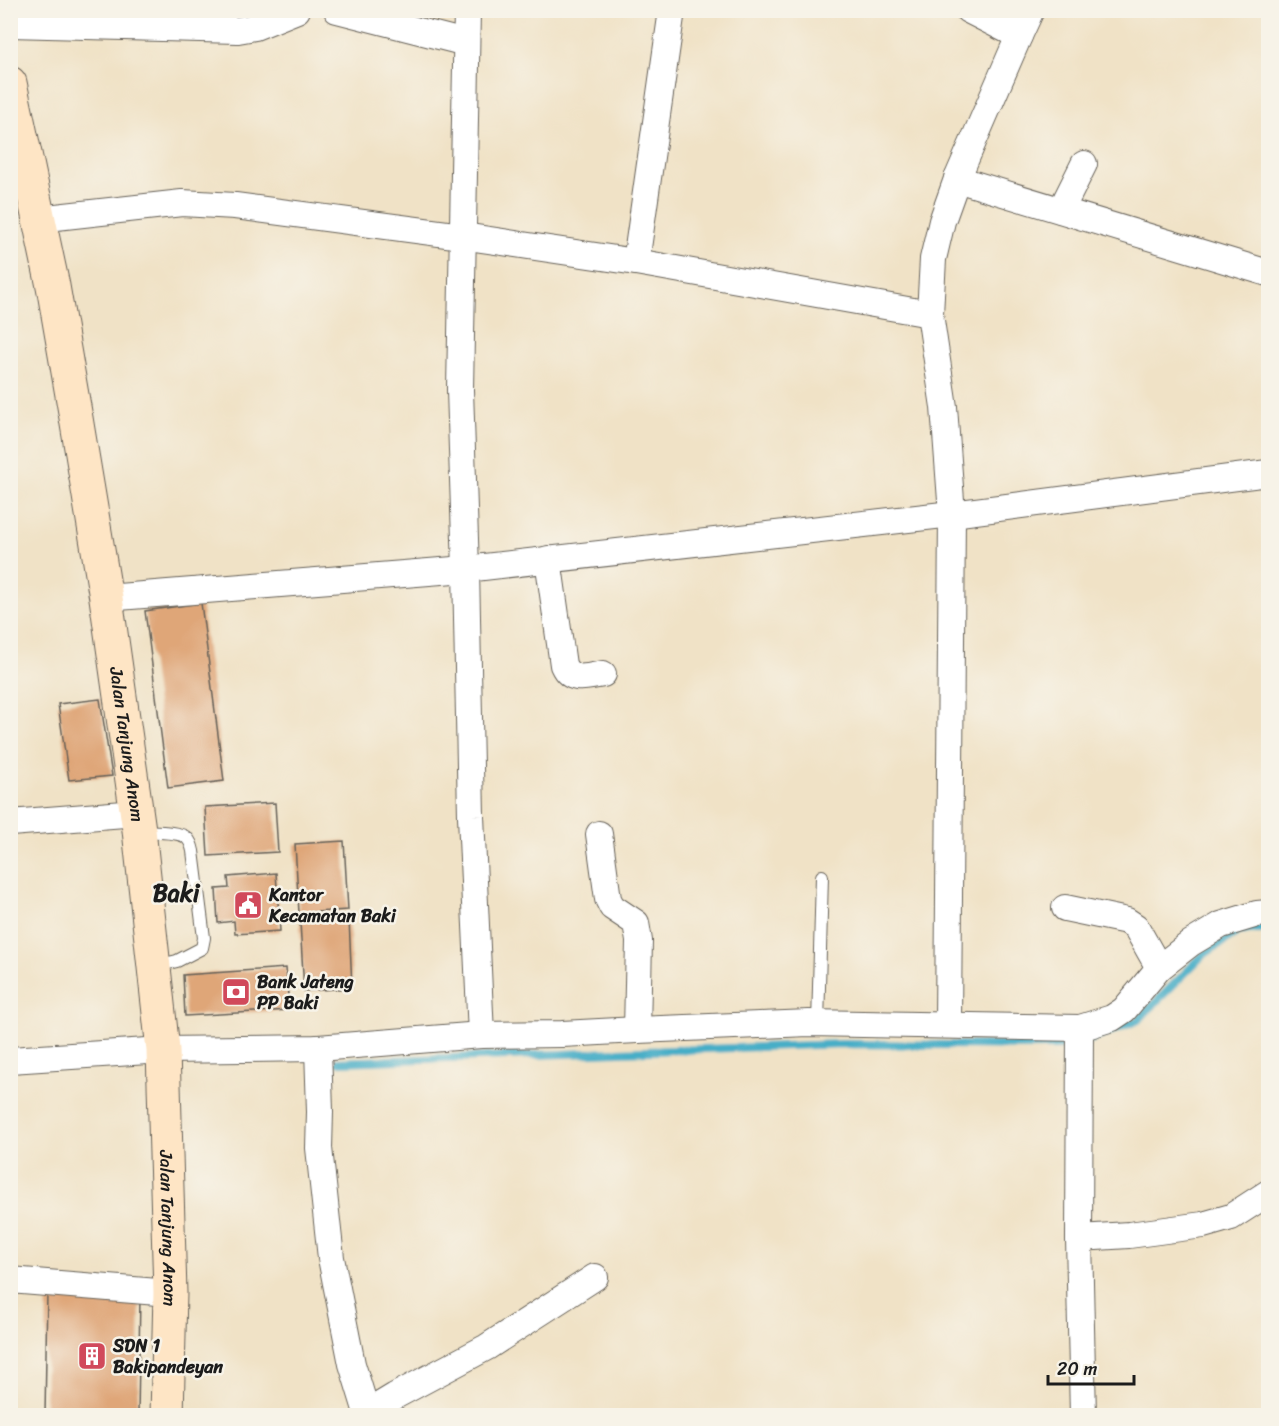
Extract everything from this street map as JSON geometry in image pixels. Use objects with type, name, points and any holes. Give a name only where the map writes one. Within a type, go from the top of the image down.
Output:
[{"type":"main road","name":"Jalan Tanjung Anom","points":[[10,83],[17,113],[15,131],[53,286],[106,598],[138,821],[163,1050],[170,1293],[167,1416]]},
{"type":"street","points":[[10,24],[238,30],[255,27],[297,10]]},
{"type":"street","points":[[337,10],[466,43]]},
{"type":"street","points":[[467,10],[460,390],[471,816],[481,1035]]},
{"type":"street","points":[[636,262],[672,10]]},
{"type":"street","points":[[968,10],[1019,36]]},
{"type":"street","points":[[948,1025],[952,514],[944,407],[930,314],[933,259],[942,221],[957,179],[1030,10]]},
{"type":"street","points":[[1061,210],[1084,164]]},
{"type":"street","points":[[957,179],[1269,273]]},
{"type":"street","points":[[38,219],[182,203],[235,206],[636,262],[930,314]]},
{"type":"street","points":[[106,598],[466,569],[952,514],[1269,473]]},
{"type":"street","points":[[548,560],[562,665],[569,675],[583,678],[603,674]]},
{"type":"street","points":[[10,823],[138,821]]},
{"type":"street","points":[[599,834],[608,899],[612,907],[636,923],[638,929],[637,1030]]},
{"type":"street","points":[[1065,908],[1127,921],[1136,927],[1159,968]]},
{"type":"street","points":[[10,1060],[163,1050],[318,1048],[481,1035],[562,1034],[818,1023],[948,1025],[1080,1037],[1124,1010],[1159,968],[1191,943],[1221,925],[1257,914],[1269,913]]},
{"type":"street","points":[[1080,1037],[1079,1238],[1083,1416]]},
{"type":"street","points":[[318,1048],[319,1148],[331,1258],[352,1364],[366,1414],[487,1347],[595,1277]]},
{"type":"street","points":[[1079,1238],[1129,1235],[1203,1225],[1232,1217],[1269,1193]]},
{"type":"street","points":[[10,1280],[170,1293]]},
{"type":"lane","points":[[138,821],[157,833],[180,833],[189,839],[193,851],[204,938],[202,948],[177,961],[154,966]]},
{"type":"lane","points":[[818,1023],[822,876]]},
{"type":"building","points":[[201,603],[224,781],[168,788],[145,611]]},
{"type":"building","points":[[100,699],[112,776],[69,780],[58,704]]},
{"type":"building","points":[[275,803],[278,852],[208,856],[205,807]]},
{"type":"building","points":[[344,841],[348,910],[299,913],[295,844]]},
{"type":"building","name":"Kantor Kecamatan Baki","points":[[276,873],[280,931],[235,934],[234,921],[218,923],[216,889],[229,888],[228,877]]},
{"type":"building","points":[[349,919],[352,988],[304,991],[300,922]]},
{"type":"building","name":"Bank Jateng PP Baki","points":[[286,968],[289,1010],[185,1016],[183,975]]},
{"type":"building","name":"SDN 1 Bakipandeyan","points":[[47,1292],[140,1296],[138,1416],[45,1416]]},
{"type":"waterway","points":[[338,1062],[842,1044],[1062,1046],[1092,1039],[1138,1020],[1203,955],[1239,931],[1268,928]]},
{"type":"place","name":"Kantor Kecamatan Baki","points":[[248,905]]},
{"type":"place","name":"Bank Jateng PP Baki","points":[[236,992]]},
{"type":"place","name":"SDN 1 Bakipandeyan","points":[[92,1356]]},
{"type":"district","name":"Baki","points":[[176,893]]}]
